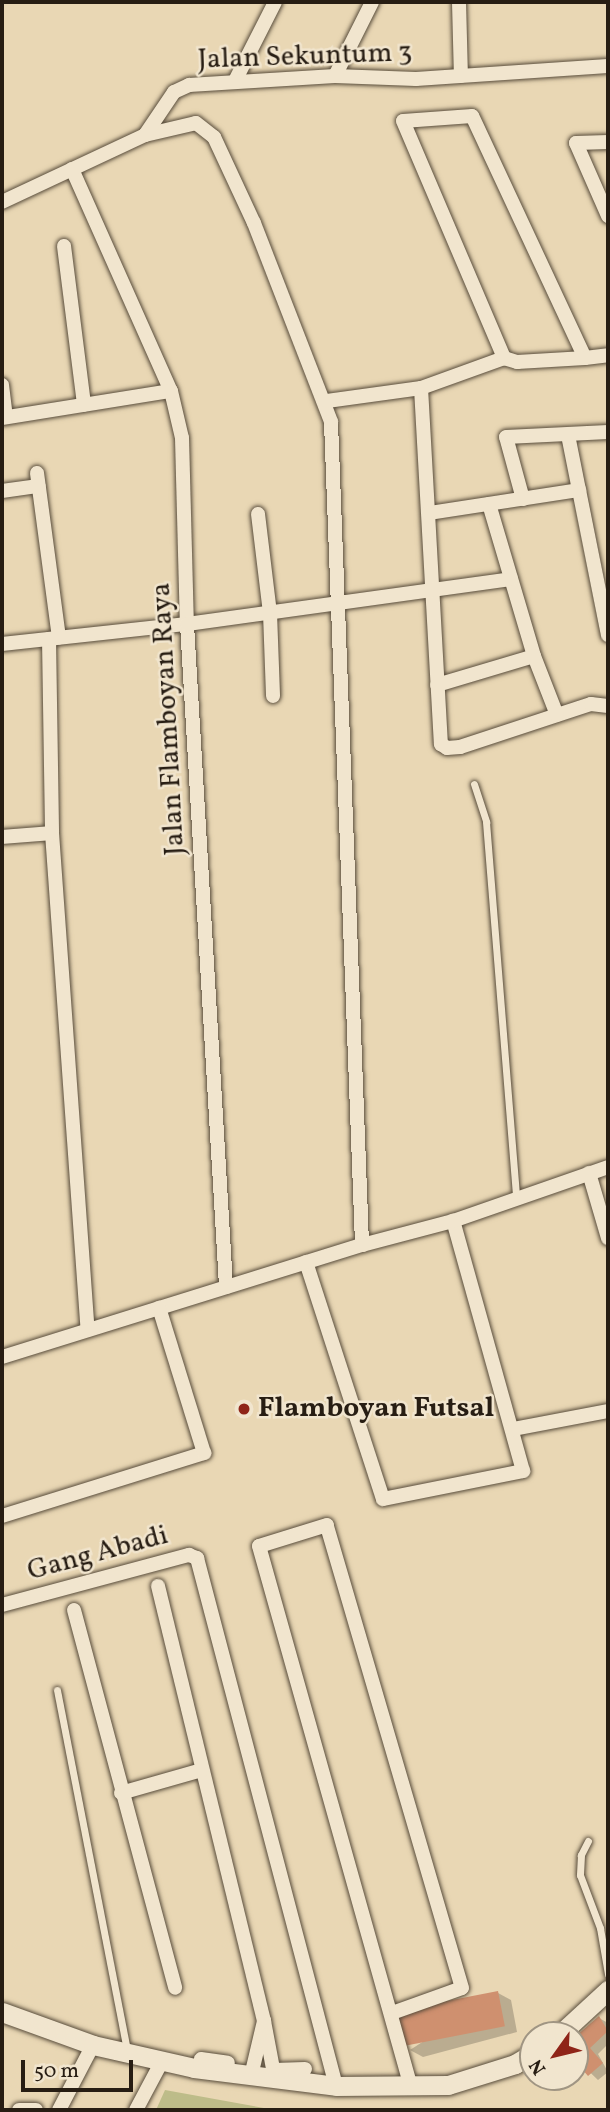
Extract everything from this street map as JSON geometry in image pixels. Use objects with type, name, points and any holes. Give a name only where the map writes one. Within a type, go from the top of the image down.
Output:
[{"type":"main road","points":[[574,2021],[608,1988]]},
{"type":"main road","points":[[2,2012],[93,2045],[162,2061],[336,2086],[411,2087],[469,2080],[519,2059]]},
{"type":"street","points":[[236,79],[275,2]]},
{"type":"street","points":[[335,76],[372,2]]},
{"type":"street","points":[[459,2],[461,76]]},
{"type":"street","name":"Jalan Sekuntum 3","points":[[2,202],[145,135],[180,87],[236,79],[461,76],[608,66]]},
{"type":"street","points":[[504,358],[403,121],[472,116],[585,358]]},
{"type":"street","points":[[145,135],[196,123],[214,136],[327,401],[331,422],[362,1245]]},
{"type":"street","points":[[608,142],[576,143],[608,216]]},
{"type":"street","name":"Jalan Flamboyan Raya","points":[[72,169],[171,391],[182,438],[187,624],[226,1287]]},
{"type":"street","points":[[64,246],[84,405]]},
{"type":"street","points":[[327,401],[421,388],[504,358],[517,362],[608,355]]},
{"type":"street","points":[[2,385],[4,417],[171,391]]},
{"type":"street","points":[[421,388],[440,742],[447,748],[591,704],[608,706]]},
{"type":"street","points":[[523,499],[506,438],[608,432]]},
{"type":"street","points":[[568,435],[608,635]]},
{"type":"street","points":[[2,491],[38,480],[54,638],[52,833],[88,1330]]},
{"type":"street","points":[[429,513],[579,490]]},
{"type":"street","points":[[489,504],[534,656],[557,715]]},
{"type":"street","points":[[258,514],[270,613],[273,696]]},
{"type":"street","points":[[2,644],[187,624],[511,579]]},
{"type":"street","points":[[437,685],[534,656]]},
{"type":"street","points":[[2,837],[52,833]]},
{"type":"street","points":[[2,1357],[362,1245],[453,1221],[516,1196],[608,1167]]},
{"type":"street","points":[[589,1173],[608,1238]]},
{"type":"street","points":[[306,1262],[380,1493],[391,1500],[523,1471],[453,1221]]},
{"type":"street","points":[[2,1517],[204,1453],[159,1308]]},
{"type":"street","points":[[513,1430],[608,1411]]},
{"type":"street","points":[[392,2013],[462,1988],[327,1525],[259,1546],[411,2087]]},
{"type":"street","name":"Gang Abadi","points":[[2,1605],[189,1555],[201,1566],[336,2086]]},
{"type":"street","points":[[158,1586],[264,2021],[274,2075],[305,2070]]},
{"type":"street","points":[[74,1610],[175,1988]]},
{"type":"street","points":[[121,1793],[202,1770]]},
{"type":"street","points":[[201,2059],[252,2072],[264,2021]]},
{"type":"street","points":[[59,2110],[93,2045]]},
{"type":"street","points":[[136,2110],[162,2061]]},
{"type":"street","points":[[19,2110],[36,2110]]},
{"type":"lane","points":[[474,784],[486,822],[516,1196]]},
{"type":"lane","points":[[57,1690],[128,2053]]},
{"type":"lane","points":[[588,1840],[581,1855],[580,1875],[600,1928],[608,1988]]},
{"type":"shaded area","points":[[165,2090],[275,2110],[156,2110]]},
{"type":"building","points":[[498,1991],[505,2026],[404,2046],[397,2011]]},
{"type":"building","points":[[599,2016],[608,2031],[590,2048],[603,2063],[589,2075],[589,2025]]},
{"type":"place","name":"Flamboyan Futsal","points":[[244,1409]]}]
